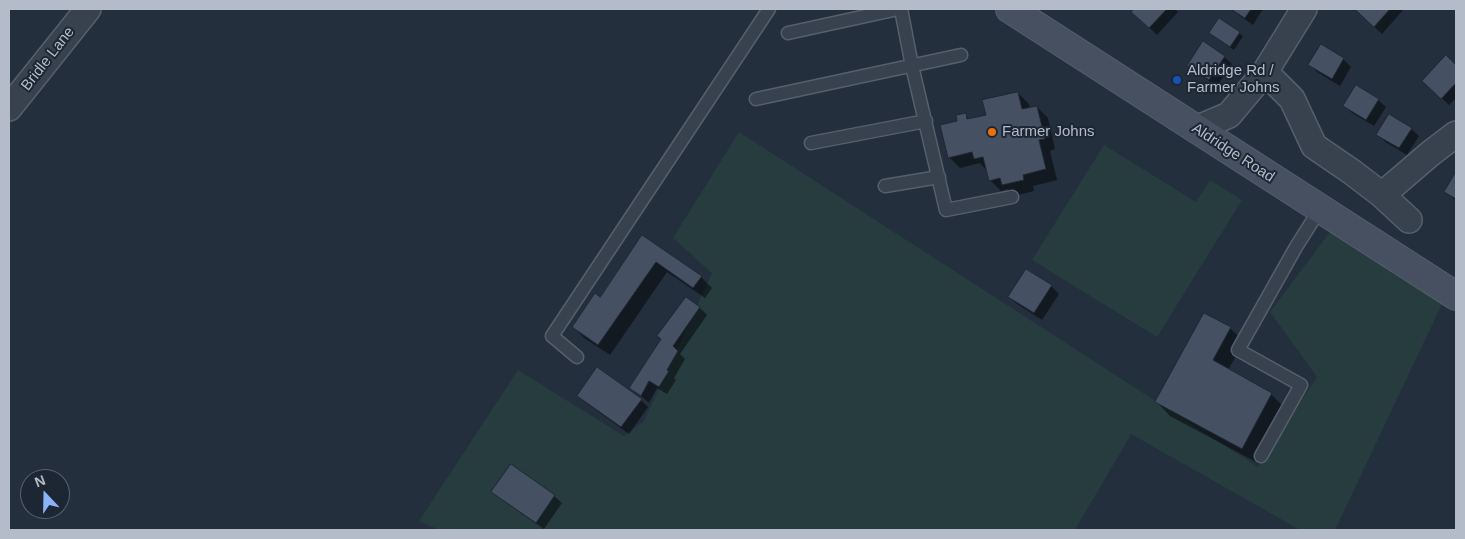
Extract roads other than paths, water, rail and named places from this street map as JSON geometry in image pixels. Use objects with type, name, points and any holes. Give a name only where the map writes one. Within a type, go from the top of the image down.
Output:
[{"type":"street","name":"Bridle Lane","points":[[9,108],[88,9]]},
{"type":"street","name":"Aldridge Road","points":[[1010,9],[1456,296]]},
{"type":"street","points":[[1196,129],[1229,115],[1266,72],[1304,9]]},
{"type":"street","points":[[1266,72],[1292,99],[1314,146],[1382,195],[1409,220]]},
{"type":"street","points":[[1382,195],[1456,134]]},
{"type":"street","points":[[1382,195],[1411,157]]},
{"type":"lane","points":[[577,357],[552,336],[769,9]]},
{"type":"lane","points":[[788,33],[900,9],[946,210],[1012,197]]},
{"type":"lane","points":[[756,99],[961,55]]},
{"type":"lane","points":[[811,142],[926,121]]},
{"type":"lane","points":[[885,186],[939,177]]},
{"type":"lane","points":[[1260,456],[1301,385],[1238,350],[1296,247],[1320,209]]},
{"type":"place","name":"Aldridge Rd / Farmer Johns","points":[[1177,80]]},
{"type":"place","name":"Farmer Johns","points":[[992,132]]}]
